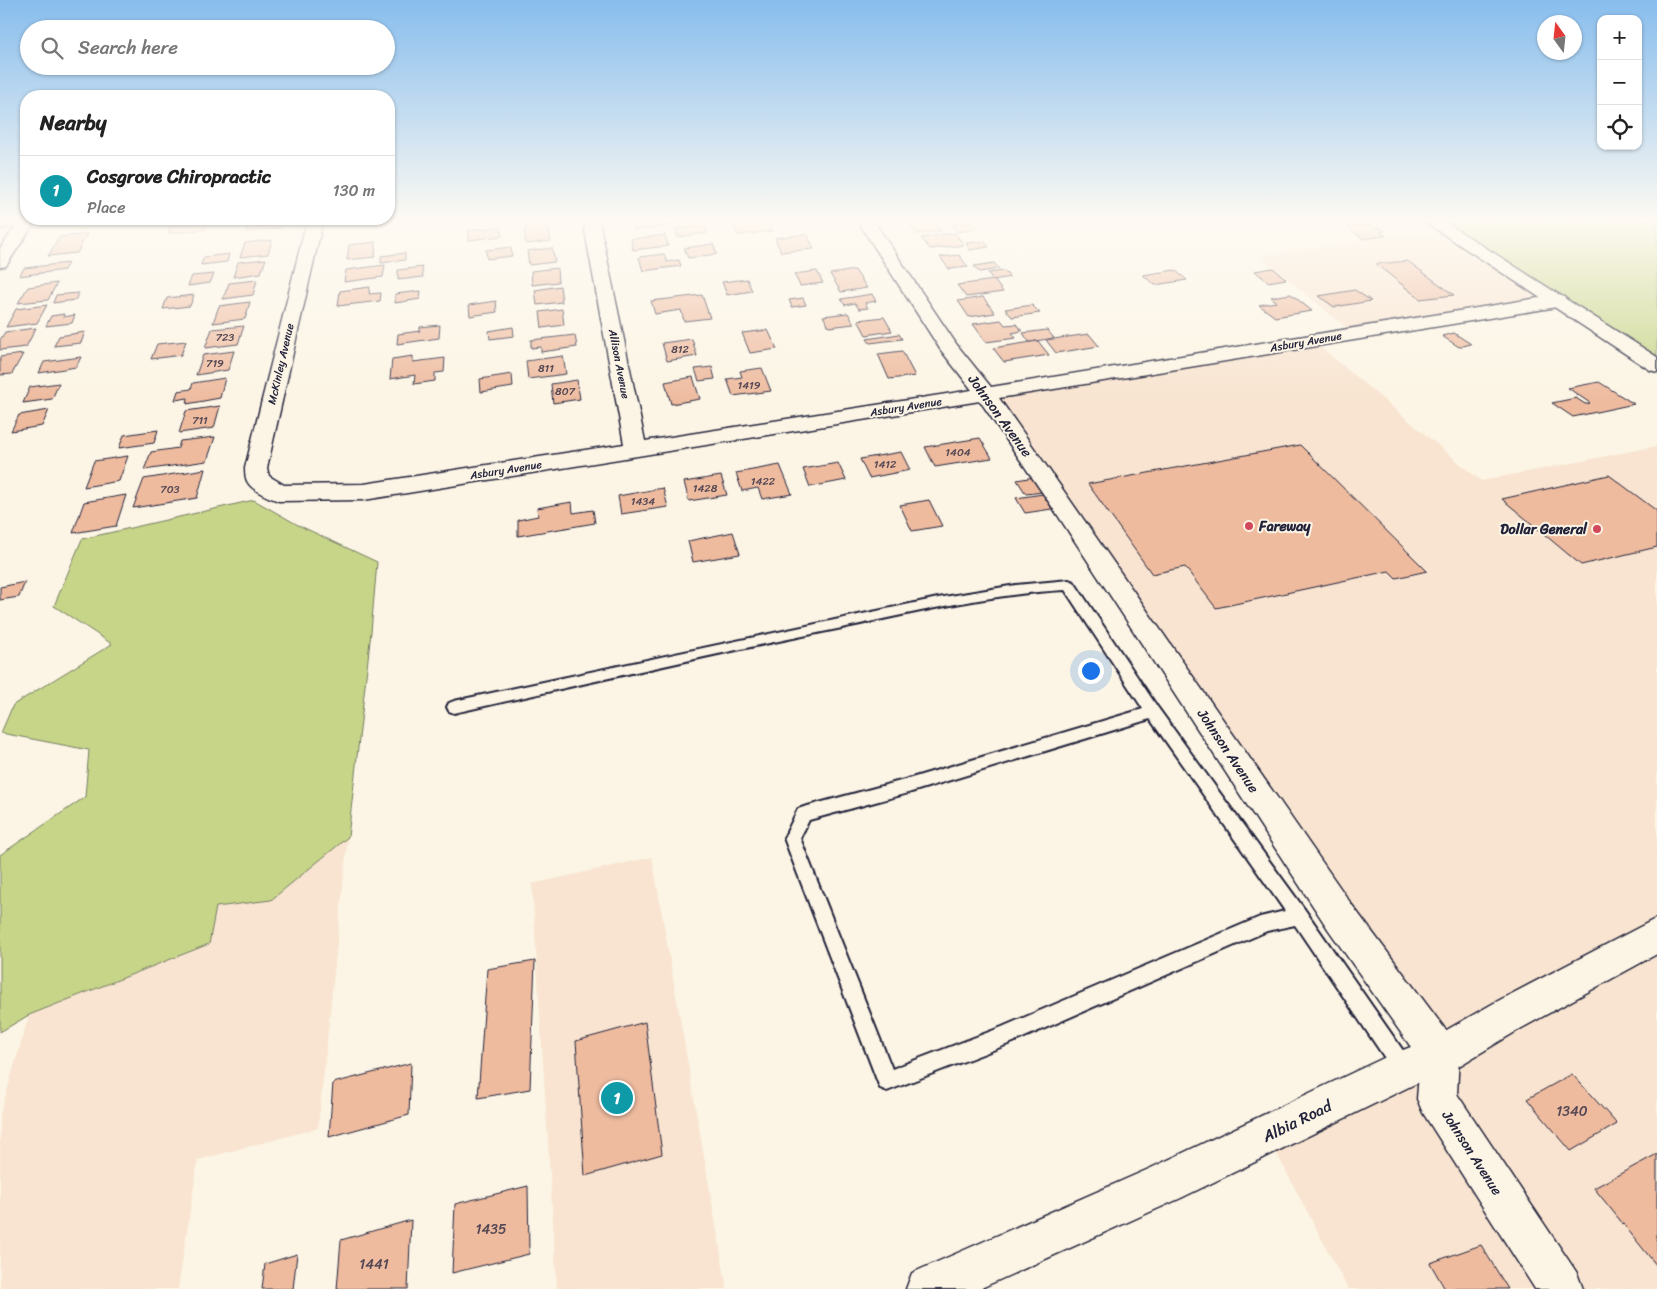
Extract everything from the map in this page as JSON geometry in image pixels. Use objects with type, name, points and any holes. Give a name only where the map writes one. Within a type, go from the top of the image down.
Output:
[{"type":"street","name":"McKinley Avenue","points":[[258,480],[256,468],[301,280]]},
{"type":"street","name":"Allison Avenue","points":[[602,280],[636,449]]},
{"type":"street","name":"Johnson Avenue","points":[[905,280],[950,349],[986,394],[1340,917],[1440,1055],[1437,1099],[1562,1289]]},
{"type":"street","points":[[1524,280],[1657,366]]},
{"type":"street","name":"Asbury Avenue","points":[[258,480],[279,493],[364,492],[986,394],[1556,301]]},
{"type":"street","name":"Albia Road","points":[[928,1289],[1166,1183],[1404,1069],[1440,1055],[1507,1016],[1657,936]]},
{"type":"lane","points":[[454,707],[725,646],[983,594],[1029,586],[1069,585],[1153,712],[1299,916],[1404,1069]]},
{"type":"lane","points":[[1153,712],[908,786],[804,814],[792,838],[887,1081],[1004,1036],[1266,922],[1299,916]]},
{"type":"shaded area","points":[[1288,280],[1524,280],[1557,301],[1354,334]]},
{"type":"shaded area","points":[[1307,336],[1481,481],[1657,446],[1657,1289],[1348,1289],[1267,1135],[1440,1055],[990,394]]},
{"type":"shaded area","points":[[348,837],[318,1128],[198,1160],[178,1289],[0,1289],[0,1115],[29,1015],[209,944],[216,907],[271,900]]},
{"type":"shaded area","points":[[652,857],[727,1289],[557,1289],[532,884]]},
{"type":"green space","points":[[1524,280],[1657,280],[1657,366]]},
{"type":"green space","points":[[254,500],[298,525],[377,562],[348,837],[271,900],[216,907],[209,944],[29,1015],[0,1032],[0,855],[85,797],[89,750],[1,733],[13,705],[112,644],[54,606],[82,539]]},
{"type":"building","points":[[190,280],[211,280],[210,283],[188,286]]},
{"type":"building","points":[[257,280],[253,295],[223,299],[229,283]]},
{"type":"building","points":[[532,280],[558,280],[558,282],[532,285]]},
{"type":"building","points":[[747,280],[752,291],[727,295],[722,282]]},
{"type":"building","points":[[797,280],[822,280],[823,283],[800,286]]},
{"type":"building","points":[[834,280],[862,280],[867,288],[841,292]]},
{"type":"building","points":[[994,280],[1003,292],[966,297],[957,285]]},
{"type":"building","points":[[1149,280],[1186,280],[1155,285]]},
{"type":"building","points":[[1396,280],[1434,280],[1454,295],[1420,299]]},
{"type":"building","points":[[57,283],[48,300],[18,303],[28,287]]},
{"type":"building","points":[[560,286],[562,302],[537,305],[535,290]]},
{"type":"building","points":[[370,287],[369,294],[381,293],[380,301],[338,306],[340,291]]},
{"type":"building","points":[[1355,290],[1371,301],[1334,307],[1319,296]]},
{"type":"building","points":[[421,291],[420,299],[395,303],[395,294]]},
{"type":"building","points":[[79,293],[75,300],[53,303],[56,295]]},
{"type":"building","points":[[872,294],[876,301],[865,303],[868,308],[859,309],[855,303],[845,305],[841,299]]},
{"type":"building","points":[[1291,294],[1312,311],[1275,317],[1259,305],[1276,302],[1271,297]]},
{"type":"building","points":[[194,295],[190,306],[163,309],[167,298]]},
{"type":"building","points":[[702,295],[710,318],[684,321],[681,310],[655,314],[651,301]]},
{"type":"building","points":[[983,297],[995,313],[969,317],[958,301]]},
{"type":"building","points":[[803,298],[806,305],[792,307],[789,300]]},
{"type":"building","points":[[496,301],[497,312],[470,316],[469,305]]},
{"type":"building","points":[[250,302],[245,319],[213,323],[219,306]]},
{"type":"building","points":[[47,305],[37,323],[6,327],[16,309]]},
{"type":"building","points":[[1032,305],[1040,313],[1012,317],[1005,309]]},
{"type":"building","points":[[562,309],[564,325],[542,328],[540,312]]},
{"type":"building","points":[[848,313],[854,324],[829,327],[823,316]]},
{"type":"building","points":[[64,314],[63,317],[75,315],[72,323],[46,326],[51,316]]},
{"type":"building","points":[[884,317],[892,331],[866,335],[858,320]]},
{"type":"building","points":[[1001,320],[1005,325],[1016,324],[1022,331],[1012,333],[1016,338],[986,342],[973,324]]},
{"type":"building","points":[[440,325],[439,338],[397,344],[398,334],[420,331],[420,327]]},
{"type":"building","points":[[244,326],[238,344],[205,348],[212,329]]},
{"type":"building","points":[[513,327],[514,336],[490,339],[489,331]]},
{"type":"building","points":[[36,328],[26,347],[0,350],[0,340],[5,332]]},
{"type":"building","points":[[768,330],[777,349],[750,353],[742,333]]},
{"type":"building","points":[[1047,330],[1054,338],[1029,342],[1023,333]]},
{"type":"building","points":[[85,332],[81,343],[54,346],[59,336]]},
{"type":"building","points":[[1454,333],[1471,344],[1459,347],[1442,336]]},
{"type":"building","points":[[899,334],[902,339],[870,343],[867,339]]},
{"type":"building","points":[[1089,334],[1099,346],[1056,353],[1046,340]]},
{"type":"building","points":[[575,335],[577,347],[541,352],[541,347],[531,348],[531,340]]},
{"type":"building","points":[[692,339],[697,356],[667,361],[662,343]]},
{"type":"building","points":[[186,341],[181,355],[151,359],[157,344]]},
{"type":"building","points":[[1038,341],[1049,355],[1004,362],[993,348]]},
{"type":"building","points":[[234,351],[228,370],[196,375],[203,355]]},
{"type":"building","points":[[902,351],[915,376],[889,379],[878,354]]},
{"type":"building","points":[[23,354],[12,374],[0,375],[0,357]]},
{"type":"building","points":[[413,356],[413,362],[445,358],[444,372],[435,373],[435,381],[414,384],[415,375],[390,379],[392,359]]},
{"type":"building","points":[[563,356],[566,374],[528,379],[526,361]]},
{"type":"building","points":[[81,357],[76,367],[39,373],[44,362]]},
{"type":"building","points":[[712,367],[715,379],[699,381],[695,369]]},
{"type":"building","points":[[762,368],[771,391],[733,396],[727,379],[742,377],[740,371]]},
{"type":"building","points":[[512,374],[513,387],[481,392],[480,379]]},
{"type":"building","points":[[693,377],[700,399],[671,404],[665,382]]},
{"type":"building","points":[[225,378],[220,398],[187,404],[188,398],[175,400],[178,391],[191,389],[193,383]]},
{"type":"building","points":[[577,380],[580,399],[553,403],[551,384]]},
{"type":"building","points":[[1599,382],[1634,404],[1573,417],[1552,403],[1576,398],[1585,404],[1590,403],[1568,388]]},
{"type":"building","points":[[59,383],[52,399],[23,403],[30,387]]},
{"type":"building","points":[[220,406],[214,428],[179,433],[186,411]]},
{"type":"building","points":[[49,410],[42,426],[11,431],[19,415]]},
{"type":"building","points":[[158,430],[154,443],[119,448],[124,435]]},
{"type":"building","points":[[215,437],[207,461],[144,470],[151,452],[178,448],[180,441]]},
{"type":"building","points":[[980,438],[992,458],[935,467],[925,447]]},
{"type":"building","name":"Fareway","points":[[1300,445],[1427,571],[1396,578],[1389,571],[1216,608],[1185,567],[1152,574],[1088,484]]},
{"type":"building","points":[[901,452],[910,470],[869,478],[860,459]]},
{"type":"building","points":[[128,456],[119,481],[84,487],[94,461]]},
{"type":"building","points":[[838,463],[846,480],[810,487],[803,469]]},
{"type":"building","points":[[780,465],[792,494],[762,499],[758,488],[742,491],[736,473]]},
{"type":"building","points":[[205,469],[197,498],[133,508],[144,479]]},
{"type":"building","name":"Dollar General","points":[[1609,475],[1657,511],[1657,547],[1581,565],[1502,499]]},
{"type":"building","points":[[721,476],[727,495],[689,501],[684,482]]},
{"type":"building","points":[[1034,477],[1043,492],[1026,494],[1017,480]]},
{"type":"building","points":[[663,488],[668,507],[621,514],[618,496]]},
{"type":"building","points":[[1043,494],[1052,509],[1025,513],[1016,498]]},
{"type":"building","points":[[126,495],[116,526],[73,533],[84,502]]},
{"type":"building","points":[[929,500],[942,526],[912,531],[900,505]]},
{"type":"building","points":[[572,502],[573,513],[593,510],[595,523],[518,536],[518,520],[538,516],[537,508]]},
{"type":"building","points":[[733,532],[740,554],[693,562],[688,541]]},
{"type":"building","points":[[25,582],[19,597],[0,600],[0,587]]},
{"type":"building","points":[[535,961],[530,1089],[478,1098],[487,969]]},
{"type":"building","points":[[645,1022],[662,1154],[585,1176],[576,1041]]},
{"type":"building","points":[[411,1063],[409,1115],[329,1137],[333,1083]]},
{"type":"building","points":[[1572,1074],[1617,1124],[1571,1151],[1527,1099]]},
{"type":"building","points":[[1657,1154],[1657,1266],[1594,1188]]},
{"type":"building","points":[[528,1186],[529,1254],[452,1273],[455,1204]]},
{"type":"building","points":[[411,1220],[408,1289],[337,1289],[341,1240]]},
{"type":"building","points":[[1481,1245],[1508,1289],[1445,1289],[1430,1263]]},
{"type":"building","points":[[297,1254],[293,1289],[262,1289],[265,1264]]},
{"type":"place","name":"Fareway","points":[[1249,526]]},
{"type":"place","name":"Dollar General","points":[[1597,529]]},
{"type":"place","name":"Cosgrove Chiropractic","points":[[617,1098]]}]
